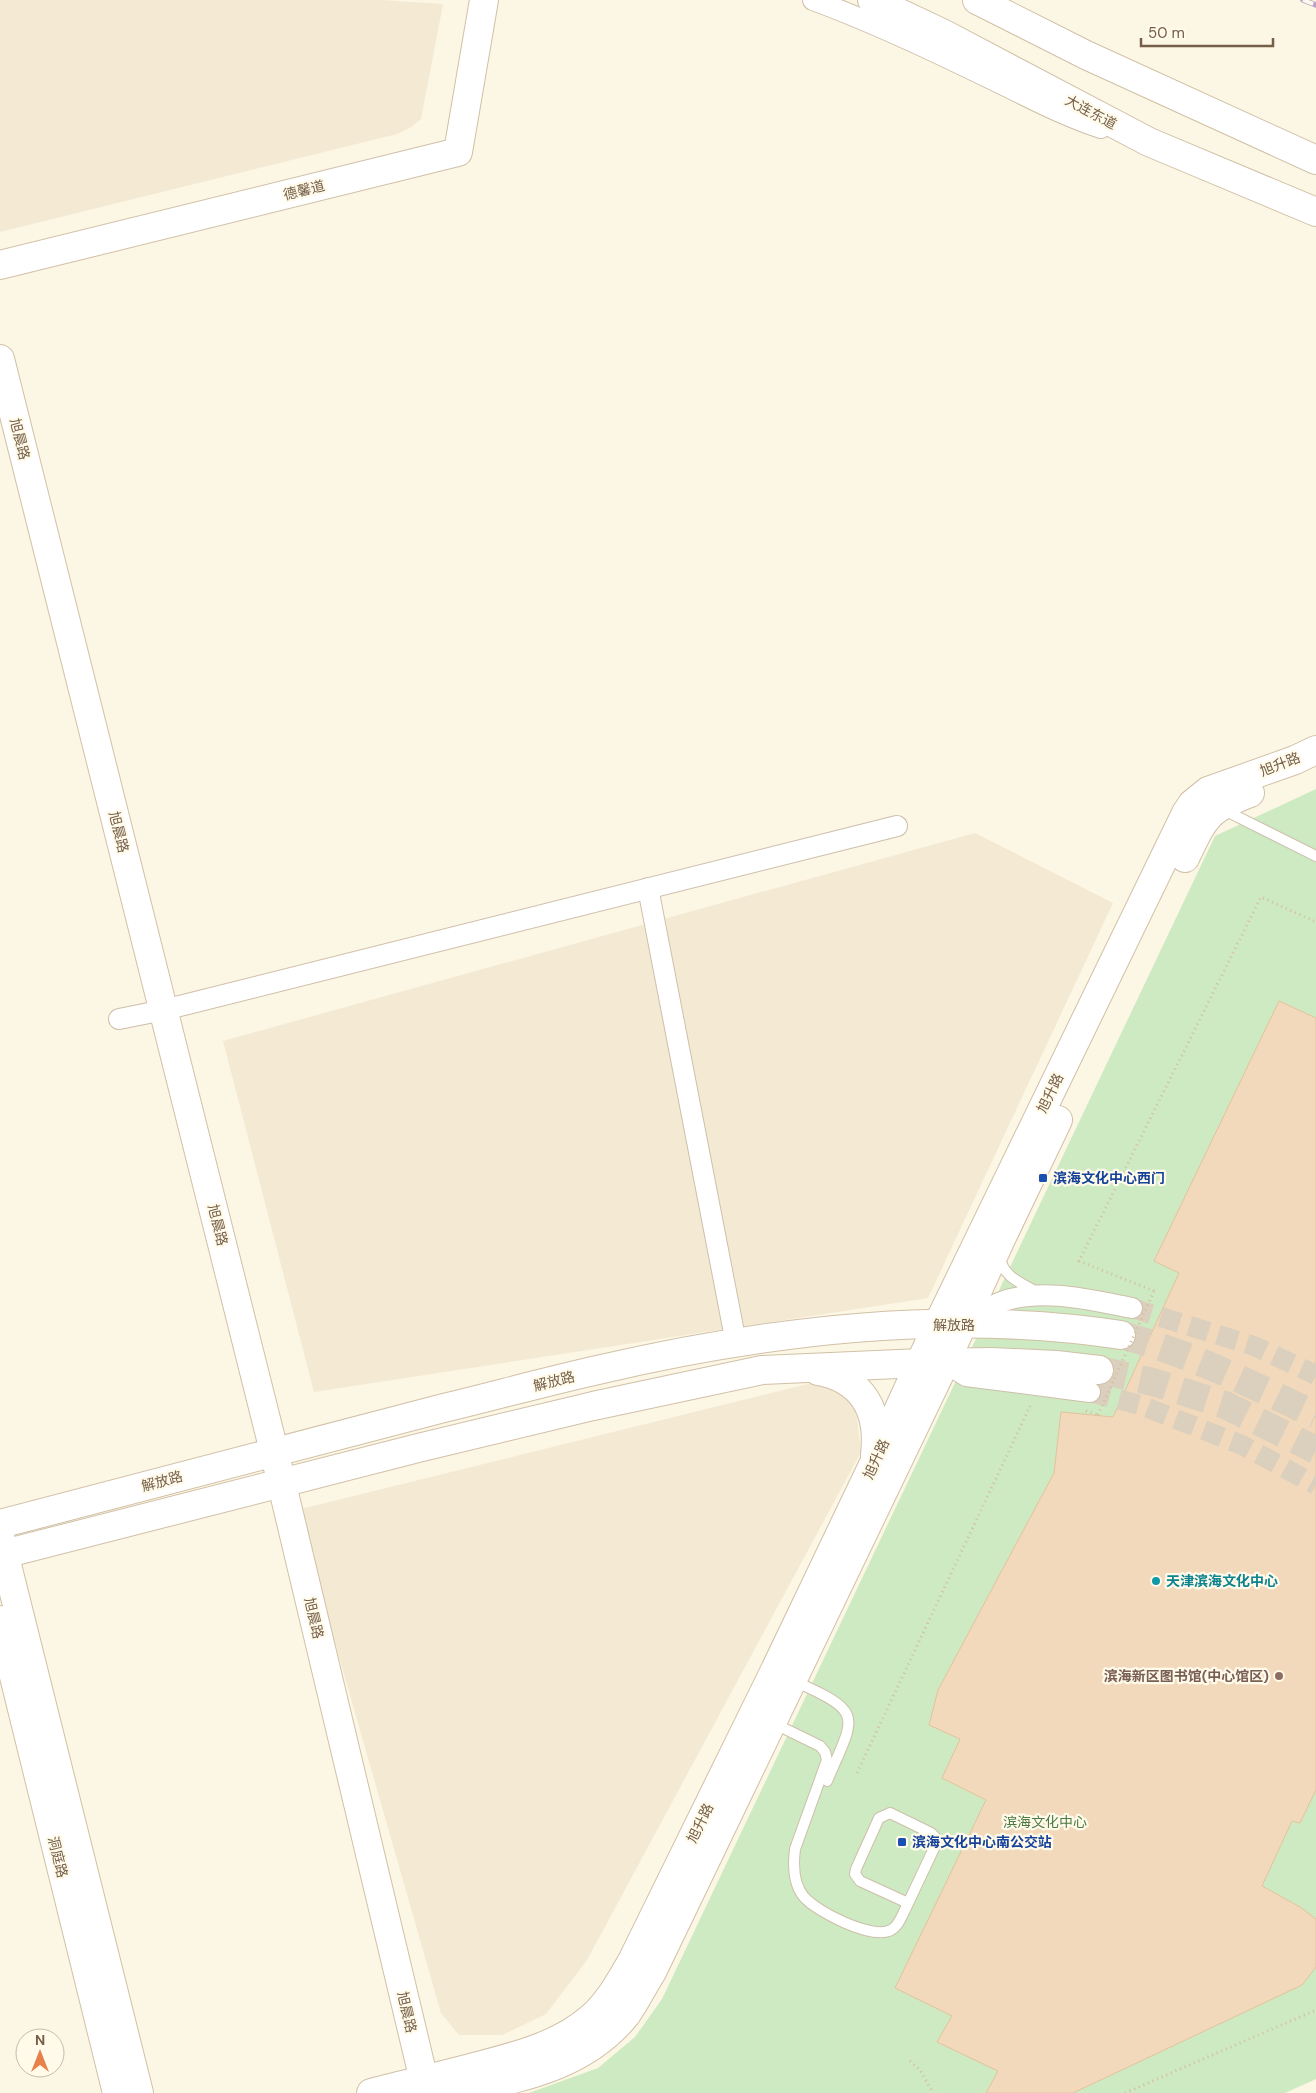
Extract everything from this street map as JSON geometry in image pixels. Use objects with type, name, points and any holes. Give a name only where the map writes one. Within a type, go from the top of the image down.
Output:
[{"type":"street","name":"德馨道","points":[[0,265],[458,152],[484,0]]},
{"type":"street","points":[[813,0],[919,44],[1033,101],[1082,122],[1149,142]]},
{"type":"street","name":"大连东道","points":[[872,0],[942,32],[1149,142],[1316,212]]},
{"type":"street","points":[[977,0],[1086,55],[1316,160]]},
{"type":"street","name":"旭晨路","points":[[0,359],[274,1451],[425,2086]]},
{"type":"street","name":"旭升路","points":[[950,1324],[1001,1239],[1201,826],[1210,814],[1209,802],[1217,786],[1295,760],[1316,750]]},
{"type":"street","name":"旭升路","points":[[453,2093],[555,2067],[597,2042],[625,2016],[636,2000],[652,1972],[763,1718],[933,1363],[1179,827],[1192,804],[1209,802],[1316,765]]},
{"type":"street","points":[[118,1020],[897,826]]},
{"type":"street","points":[[648,888],[736,1343]]},
{"type":"street","points":[[950,1324],[1001,1302],[1045,1296],[1082,1299],[1132,1308]]},
{"type":"street","name":"解放路","points":[[0,1524],[274,1451],[603,1368],[736,1343],[821,1330],[950,1324],[1050,1326],[1121,1335]]},
{"type":"street","points":[[139,2093],[2,1549],[282,1484],[418,1448],[676,1387],[762,1370],[933,1363],[1033,1363],[1095,1381]]},
{"type":"street","name":"旭升路","points":[[783,1676],[873,1465],[933,1363]]},
{"type":"street","points":[[797,1368],[834,1374],[850,1383],[860,1392],[867,1401],[875,1424],[876,1439],[873,1465]]},
{"type":"street","name":"洞庭路","points":[[0,1620],[116,2093]]},
{"type":"street","name":"旭升路","points":[[371,2093],[425,2086],[545,2046],[560,2039],[593,2016],[622,1978],[632,1961],[763,1718]]},
{"type":"lane","points":[[1209,802],[1316,856]]},
{"type":"lane","points":[[1001,1239],[1000,1259],[1004,1270],[1012,1277],[1045,1296]]},
{"type":"lane","points":[[783,1676],[825,1695],[843,1706],[850,1720],[848,1730],[809,1824],[802,1846],[800,1870],[804,1886],[813,1900],[822,1907],[848,1919],[868,1927],[880,1929],[897,1925]]},
{"type":"lane","points":[[763,1718],[820,1746],[825,1752],[827,1760],[794,1849],[793,1863],[795,1875],[804,1897],[819,1910],[868,1931],[891,1930],[897,1925],[908,1903],[936,1844],[935,1837],[931,1833],[890,1813],[883,1814],[879,1818],[855,1874],[860,1881],[908,1903]]},
{"type":"path","points":[[1080,1409],[1098,1415],[1154,1291],[1080,1261],[1261,897],[1316,922]]},
{"type":"path","points":[[857,1773],[1035,1395]]},
{"type":"path","points":[[1125,2093],[1316,2010]]},
{"type":"path","points":[[910,2061],[920,2070],[933,2093]]},
{"type":"shaded area","points":[[0,0],[381,0],[443,4],[421,119],[411,127],[397,134],[0,232]]},
{"type":"shaded area","points":[[975,833],[1113,903],[928,1298],[314,1392],[223,1041]]},
{"type":"shaded area","points":[[816,1382],[840,1392],[856,1410],[861,1452],[587,1960],[546,2014],[502,2035],[459,2035],[441,2013],[297,1510]]},
{"type":"green space","name":"滨海文化中心","points":[[1316,789],[1316,2079],[1285,2093],[529,2093],[598,2068],[635,2037],[662,1999],[1215,836]]},
{"type":"building","name":"天津滨海文化中心","points":[[1279,1001],[1316,1018],[1316,1790],[1300,1823],[1292,1821],[1262,1886],[1300,1907],[1316,1919],[1316,1967],[1302,1985],[1073,2093],[986,2093],[998,2071],[937,2042],[952,2016],[895,1988],[986,1800],[942,1778],[960,1739],[929,1725],[938,1690],[1054,1473],[1061,1412],[1113,1417],[1179,1273],[1154,1261]]},
{"type":"tunnel","points":[[1132,1308],[1254,1346],[1316,1375]]},
{"type":"tunnel","points":[[1121,1335],[1147,1342],[1196,1360],[1316,1415]]},
{"type":"tunnel","points":[[1099,1370],[1153,1382],[1225,1405],[1316,1450]]},
{"type":"tunnel","points":[[1090,1392],[1140,1405],[1242,1445],[1316,1485]]},
{"type":"railway","points":[[1303,0],[1316,5]]},
{"type":"place","name":"滨海文化中心西门","points":[[1043,1178]]},
{"type":"place","name":"天津滨海文化中心","points":[[1156,1581]]},
{"type":"place","name":"滨海新区图书馆(中心馆区)","points":[[1279,1676]]},
{"type":"place","name":"滨海文化中心南公交站","points":[[902,1842]]}]
